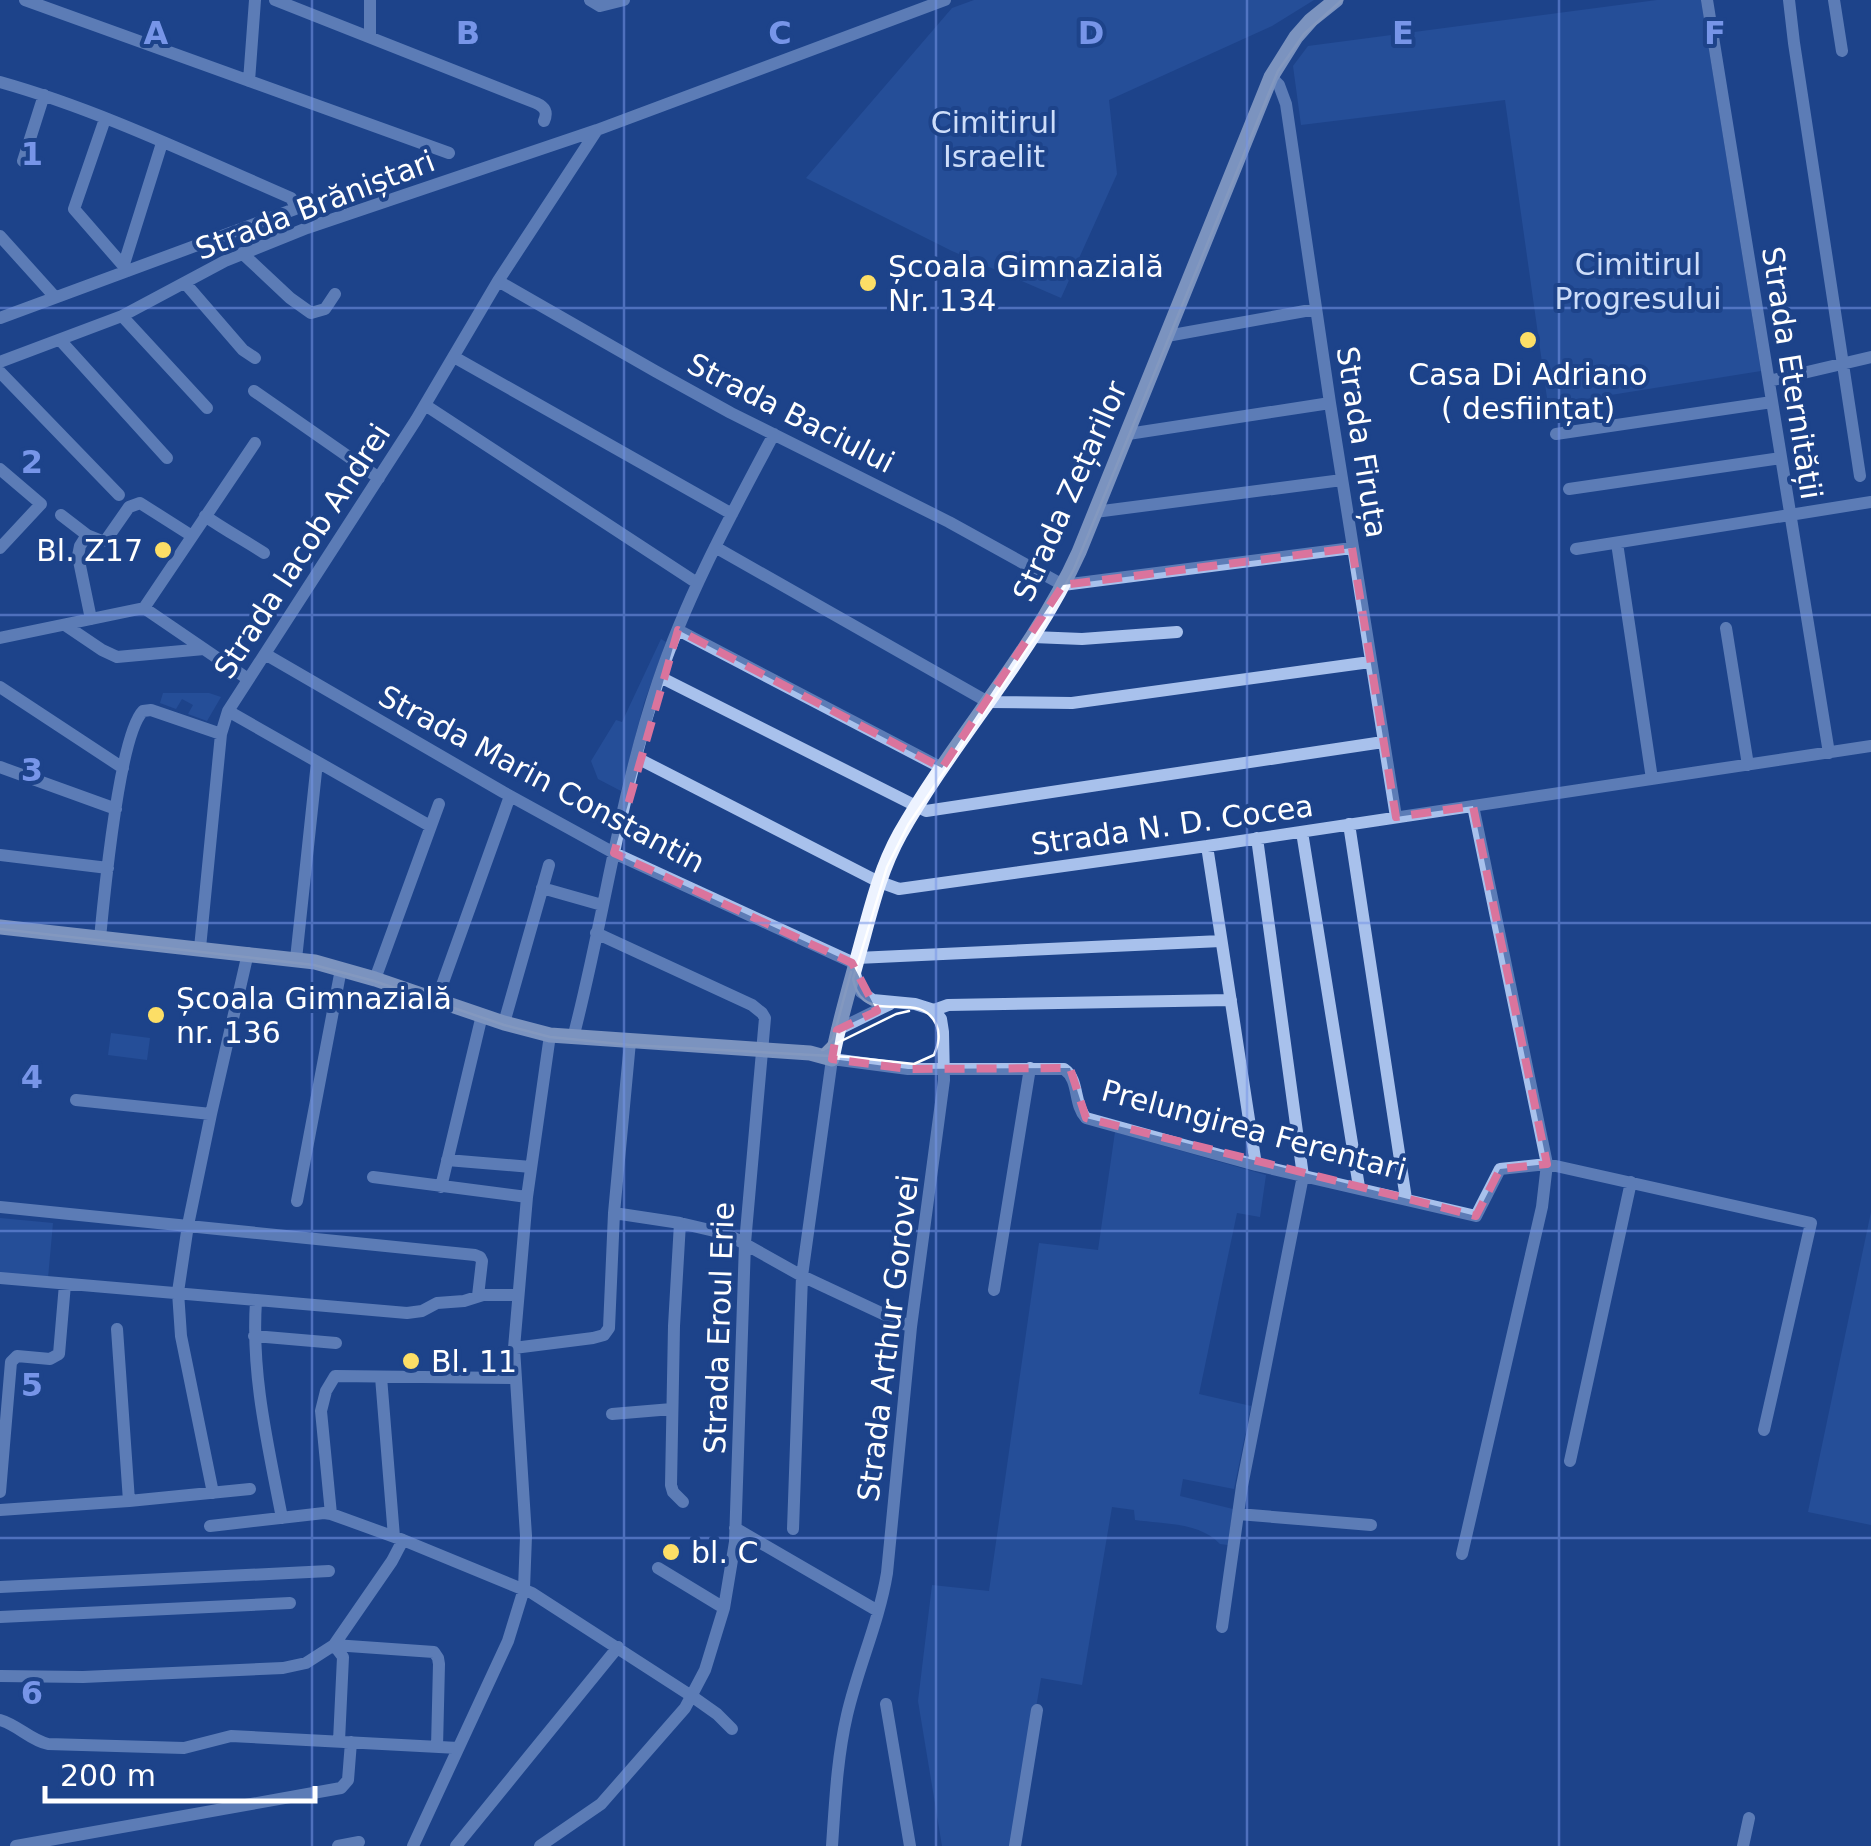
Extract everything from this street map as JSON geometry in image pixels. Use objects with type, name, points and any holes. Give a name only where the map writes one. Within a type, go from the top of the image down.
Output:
[{"type":"main road","name":"Strada Zețarilor","points":[[832,1060],[878,882],[893,848],[916,807],[1033,637],[1064,585],[1272,77],[1303,28],[1336,0]]},
{"type":"main road","name":"Prelungirea Ferentari","points":[[0,927],[296,959],[374,979],[550,1035],[810,1053],[832,1060]]},
{"type":"main road","points":[[810,1053],[837,1030]]},
{"type":"street","points":[[24,0],[448,153]]},
{"type":"street","points":[[249,80],[255,0]]},
{"type":"street","points":[[276,0],[544,106],[544,121]]},
{"type":"street","points":[[370,0],[370,36]]},
{"type":"street","points":[[590,0],[600,6],[624,0]]},
{"type":"street","name":"Strada Brăniștari","points":[[0,362],[122,316],[242,253],[596,130],[945,0]]},
{"type":"street","name":"Strada Eternității","points":[[1707,0],[1829,753]]},
{"type":"street","points":[[1789,0],[1860,476]]},
{"type":"street","points":[[1834,0],[1842,52]]},
{"type":"street","name":"Strada Firuța","points":[[1272,77],[1286,104],[1396,817]]},
{"type":"street","points":[[0,82],[104,118],[296,203],[295,209],[126,267],[0,318]]},
{"type":"street","points":[[23,161],[44,95]]},
{"type":"street","points":[[104,118],[74,209],[126,267]]},
{"type":"street","name":"Strada Iacob Andrei","points":[[200,948],[222,734],[228,711],[596,130]]},
{"type":"street","points":[[126,267],[162,143]]},
{"type":"street","points":[[0,236],[55,297]]},
{"type":"street","points":[[242,253],[311,313],[325,309],[335,294]]},
{"type":"street","name":"Strada Baciului","points":[[498,281],[655,372],[963,529],[1064,585]]},
{"type":"street","points":[[184,283],[242,350],[256,358]]},
{"type":"street","points":[[1168,336],[1316,309]]},
{"type":"street","points":[[122,316],[207,408]]},
{"type":"street","points":[[60,340],[167,458]]},
{"type":"street","points":[[454,356],[732,514]]},
{"type":"street","points":[[1769,381],[1871,357]]},
{"type":"street","points":[[0,372],[119,496]]},
{"type":"street","points":[[254,391],[379,478]]},
{"type":"street","points":[[1556,434],[1772,402]]},
{"type":"street","points":[[1128,434],[1330,403]]},
{"type":"street","points":[[425,404],[697,583]]},
{"type":"street","points":[[573,1038],[614,853],[660,676],[697,583],[774,434]]},
{"type":"street","points":[[0,638],[144,608],[255,443]]},
{"type":"street","points":[[1569,489],[1781,458]]},
{"type":"street","points":[[0,468],[41,504],[0,548]]},
{"type":"street","points":[[1095,512],[1342,480]]},
{"type":"street","points":[[1576,550],[1871,502]]},
{"type":"street","points":[[60,515],[96,540],[106,540],[132,504],[140,503],[192,536]]},
{"type":"street","points":[[205,516],[264,552]]},
{"type":"street","points":[[88,535],[78,556],[91,619]]},
{"type":"street","points":[[1616,544],[1652,779]]},
{"type":"street","points":[[715,547],[988,702],[1062,704],[1370,662]]},
{"type":"street","points":[[1064,585],[1352,548]]},
{"type":"street","points":[[144,608],[248,679]]},
{"type":"street","points":[[65,624],[117,657],[204,649]]},
{"type":"street","points":[[1726,628],[1748,765]]},
{"type":"street","points":[[678,630],[942,768]]},
{"type":"street","points":[[1033,637],[1177,632]]},
{"type":"street","name":"Strada Marin Constantin","points":[[265,654],[614,853],[856,964],[1222,941]]},
{"type":"street","points":[[660,676],[932,812],[1383,742]]},
{"type":"street","points":[[0,688],[123,768]]},
{"type":"street","points":[[100,938],[116,809],[134,724],[143,711],[157,712],[222,734]]},
{"type":"street","points":[[228,711],[430,826]]},
{"type":"street","name":"Strada N. D. Cocea","points":[[878,882],[910,888],[1871,746]]},
{"type":"street","points":[[637,758],[878,882]]},
{"type":"street","points":[[296,959],[318,762]]},
{"type":"street","points":[[0,766],[116,809]]},
{"type":"street","points":[[436,1000],[510,796]]},
{"type":"street","points":[[374,979],[440,804]]},
{"type":"street","points":[[1462,1554],[1542,1207],[1546,1164],[1473,806]]},
{"type":"street","points":[[1350,824],[1406,1200]]},
{"type":"street","points":[[1302,832],[1359,1188]]},
{"type":"street","points":[[1222,1627],[1238,1514],[1303,1176],[1257,838]]},
{"type":"street","points":[[1207,846],[1256,1165]]},
{"type":"street","points":[[0,856],[108,868]]},
{"type":"street","points":[[504,1023],[549,865]]},
{"type":"street","points":[[542,888],[602,905]]},
{"type":"street","name":"Strada Eroul Erie","points":[[540,1846],[601,1804],[693,1696],[724,1608],[736,1528],[745,1243],[764,1018],[758,1009],[596,933]]},
{"type":"street","points":[[212,1493],[181,1336],[178,1292],[188,1225],[248,953]]},
{"type":"street","points":[[856,964],[859,988],[864,995],[934,1010],[948,1004],[1231,1000]]},
{"type":"street","points":[[297,1201],[340,969]]},
{"type":"street","points":[[837,1030],[892,1003]]},
{"type":"street","name":"Strada Arthur Gorovei","points":[[832,1846],[845,1724],[887,1573],[911,1327],[944,1070],[942,1024],[934,1010]]},
{"type":"street","points":[[441,1187],[482,1015]]},
{"type":"street","points":[[414,1846],[508,1641],[524,1589],[526,1536],[514,1348],[527,1197],[550,1035]]},
{"type":"street","points":[[514,1348],[594,1338],[607,1332],[630,1042]]},
{"type":"street","points":[[793,1528],[802,1276],[832,1060]]},
{"type":"street","name":"Prelungirea Ferentari","points":[[832,1060],[908,1069],[1068,1070],[1079,1108],[1086,1118],[1256,1165],[1476,1216],[1500,1170],[1546,1164]]},
{"type":"street","points":[[994,1290],[1030,1068]]},
{"type":"street","points":[[76,1100],[211,1114]]},
{"type":"street","points":[[447,1160],[532,1168]]},
{"type":"street","points":[[1546,1164],[1812,1223],[1764,1430]]},
{"type":"street","points":[[373,1176],[527,1197]]},
{"type":"street","points":[[1570,1461],[1632,1182]]},
{"type":"street","points":[[0,1207],[476,1254],[482,1261],[478,1296]]},
{"type":"street","points":[[614,1212],[727,1234],[802,1276],[911,1327]]},
{"type":"street","points":[[680,1222],[671,1485],[683,1502]]},
{"type":"street","points":[[0,1278],[407,1313],[422,1311],[437,1302],[457,1303],[497,1293],[518,1294]]},
{"type":"street","points":[[0,1492],[11,1362],[18,1356],[50,1359],[59,1354],[65,1284]]},
{"type":"street","points":[[256,1301],[258,1389],[282,1518]]},
{"type":"street","points":[[118,1329],[129,1501]]},
{"type":"street","points":[[254,1336],[336,1343]]},
{"type":"street","points":[[331,1514],[321,1410],[335,1376],[515,1378]]},
{"type":"street","points":[[0,1676],[83,1677],[283,1668],[306,1663],[330,1648],[392,1561],[398,1539],[381,1377]]},
{"type":"street","points":[[612,1414],[672,1409]]},
{"type":"street","points":[[0,1510],[250,1489]]},
{"type":"street","points":[[210,1526],[331,1514],[398,1539],[524,1589],[693,1696],[732,1729]]},
{"type":"street","points":[[1238,1514],[1371,1526]]},
{"type":"street","points":[[736,1528],[878,1610]]},
{"type":"street","points":[[658,1568],[724,1608]]},
{"type":"street","points":[[0,1586],[329,1571]]},
{"type":"street","points":[[0,1617],[290,1604]]},
{"type":"street","points":[[456,1846],[618,1647]]},
{"type":"street","points":[[16,1846],[341,1788],[348,1780],[343,1657],[330,1648]]},
{"type":"street","points":[[330,1648],[434,1652],[439,1664],[437,1747]]},
{"type":"street","points":[[886,1704],[910,1846]]},
{"type":"street","points":[[1015,1846],[1037,1710]]},
{"type":"street","points":[[0,1720],[48,1744],[184,1748],[231,1736],[458,1748]]},
{"type":"street","points":[[1743,1846],[1749,1818]]},
{"type":"street","points":[[338,1846],[359,1842]]},
{"type":"highlighted area","points":[[1352,548],[1396,817],[1473,806],[1547,1164],[1500,1169],[1476,1216],[1086,1118],[1070,1068],[908,1069],[832,1059],[837,1030],[877,1011],[852,963],[614,853],[678,630],[942,768],[1063,585]]},
{"type":"green space","name":"Cimitirul Israelit","points":[[974,0],[1314,0],[1272,26],[1109,100],[1117,174],[1061,298],[952,251],[806,178],[952,8]]},
{"type":"green space","name":"Cimitirul Progresului","points":[[1657,0],[1701,0],[1761,371],[1548,405],[1505,100],[1301,125],[1293,66],[1308,46]]},
{"type":"green space","points":[[661,639],[666,642],[644,703],[621,791],[598,779],[591,761],[616,720],[622,722]]},
{"type":"green space","points":[[163,693],[209,693],[221,697],[207,721],[188,714],[193,705],[182,699],[176,709],[160,703]]},
{"type":"green space","points":[[111,1033],[150,1038],[147,1060],[108,1055]]},
{"type":"green space","points":[[1115,1132],[1266,1175],[1260,1217],[1237,1213],[1199,1394],[1251,1406],[1234,1489],[1183,1479],[1180,1496],[1233,1509],[1228,1545],[1191,1528],[1135,1520],[1134,1510],[1112,1507],[1082,1685],[1041,1678],[1013,1846],[942,1846],[918,1701],[932,1585],[989,1591],[1039,1243],[1098,1250]]},
{"type":"green space","points":[[1871,1212],[1871,1525],[1808,1512]]},
{"type":"green space","points":[[0,1218],[53,1223],[48,1278],[0,1274]]},
{"type":"tram line","points":[[0,929],[314,965],[550,1037],[914,1064],[934,1055],[938,1032],[930,1015],[913,1007],[882,1006],[864,1000],[853,979],[887,867],[908,825],[1044,624],[1074,569],[1278,71],[1304,34],[1342,0]]},
{"type":"tram line","points":[[822,1050],[833,1039],[851,972]]},
{"type":"tram line","points":[[823,1050],[909,1011]]},
{"type":"place","name":"Școala Gimnazială Nr. 134","points":[[868,283]]},
{"type":"place","name":"Casa Di Adriano ( desființat)","points":[[1528,340]]},
{"type":"place","name":"Bl. Z17","points":[[163,550]]},
{"type":"place","name":"Școala Gimnazială nr. 136","points":[[156,1015]]},
{"type":"place","name":"Bl. 11","points":[[411,1361]]},
{"type":"place","name":"bl. C","points":[[671,1552]]}]
